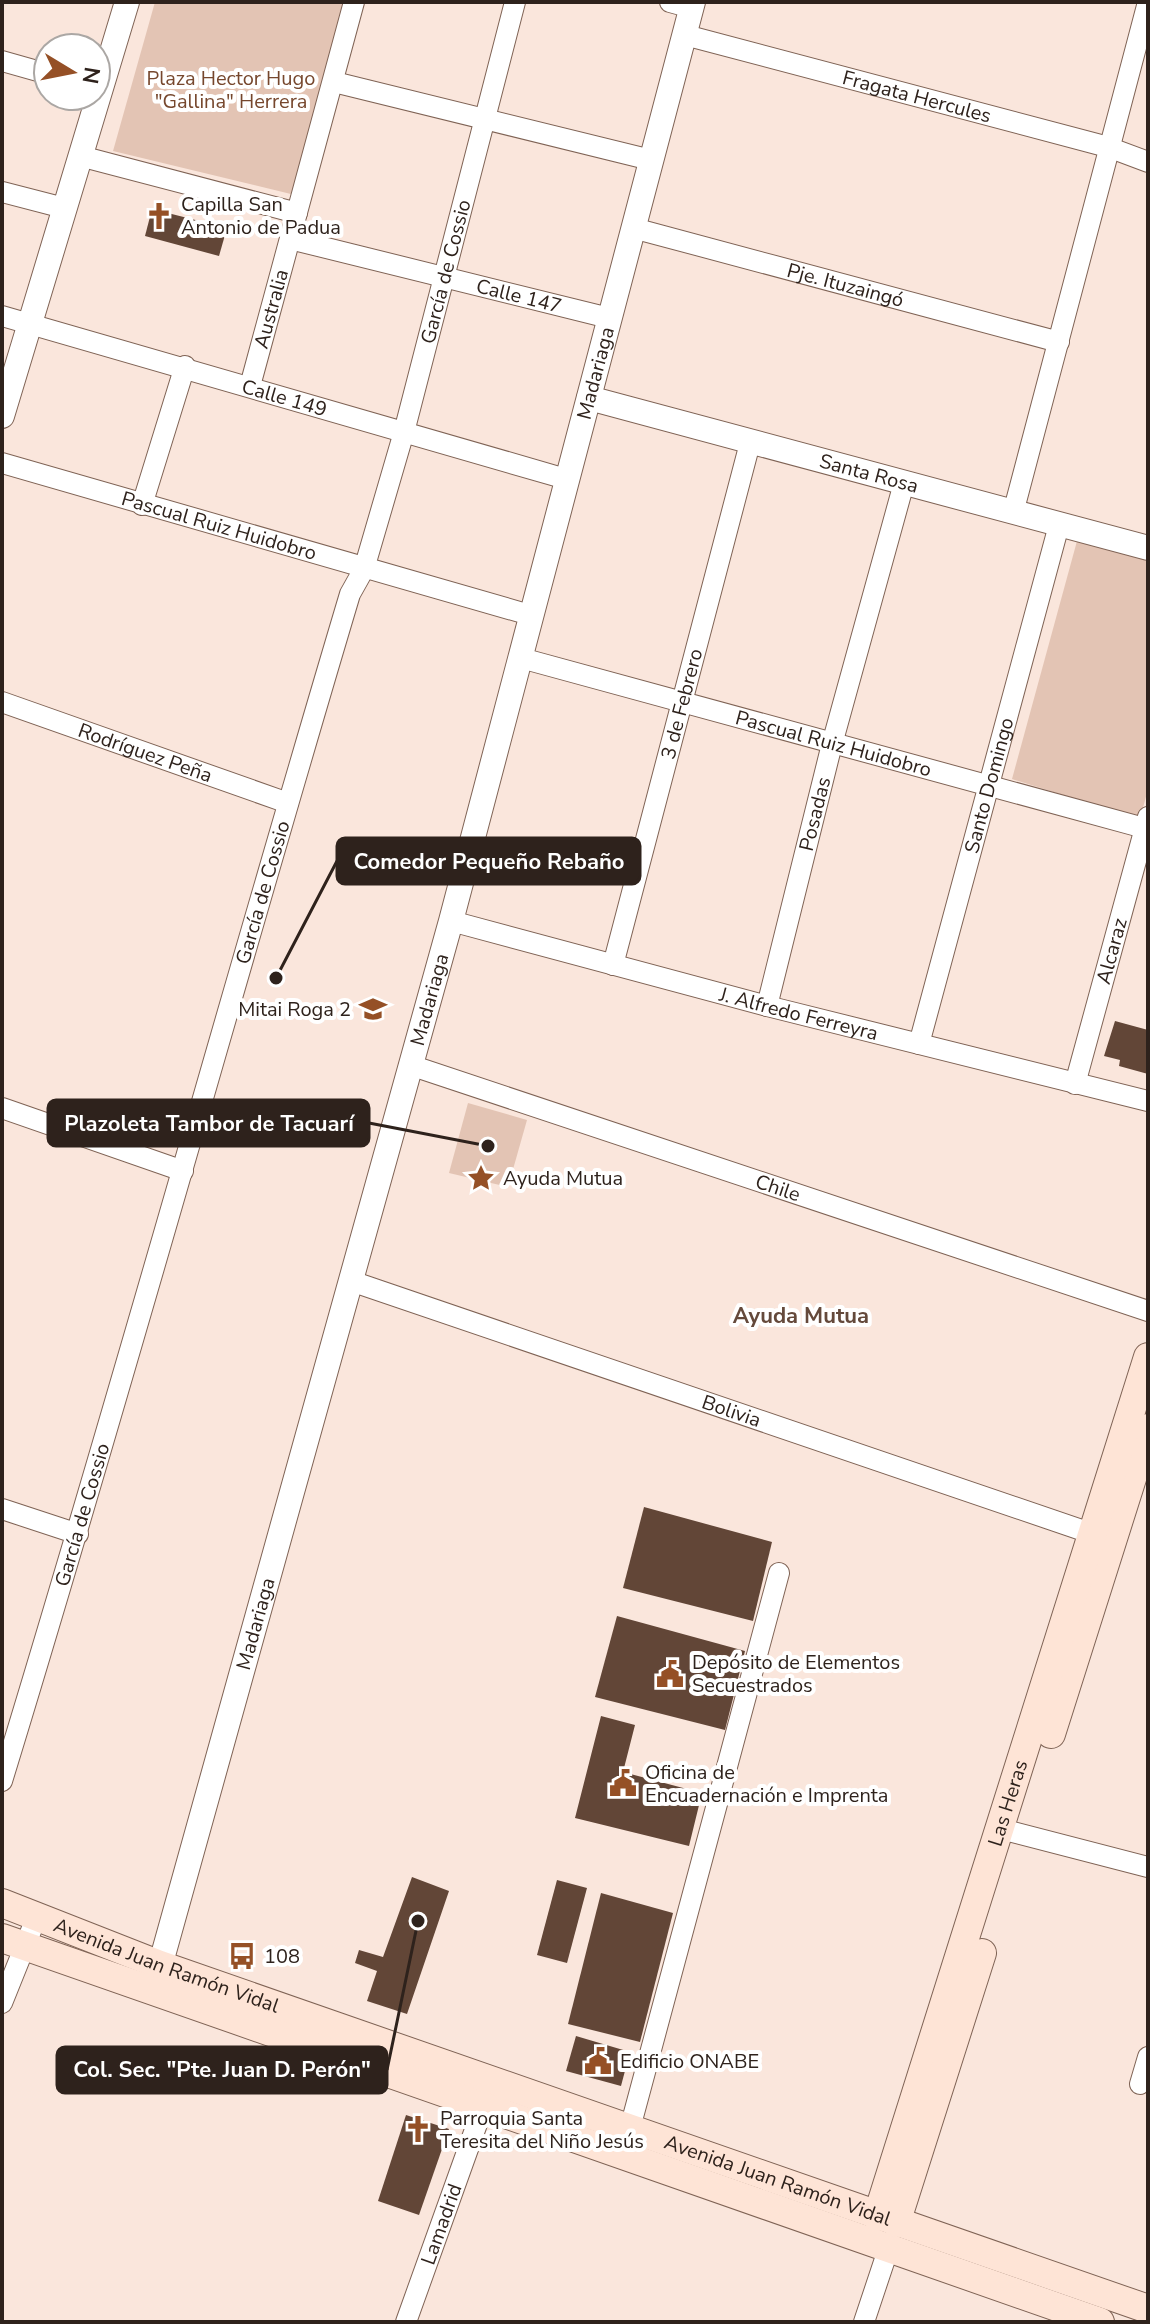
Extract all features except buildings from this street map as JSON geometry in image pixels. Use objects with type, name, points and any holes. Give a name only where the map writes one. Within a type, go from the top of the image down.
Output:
[{"type":"main road","name":"Las Heras","points":[[1132,1470],[1148,1357]]},
{"type":"main road","name":"Las Heras","points":[[887,2230],[1101,1536],[1148,1428]]},
{"type":"main road","name":"Avenida Juan Ramón Vidal","points":[[2,1903],[37,1916],[156,1978],[483,2108],[1148,2309]]},
{"type":"main road","name":"Avenida Juan Ramón Vidal","points":[[13,1942],[156,1978],[493,2081],[630,2128],[887,2230],[1100,2322]]},
{"type":"street","points":[[112,48],[127,2]]},
{"type":"street","name":"Australia","points":[[250,386],[354,2]]},
{"type":"street","name":"García de Cossio","points":[[2,1781],[78,1534],[350,594],[364,569],[404,432],[515,2]]},
{"type":"street","points":[[1013,513],[1148,2]]},
{"type":"street","name":"Madariaga","points":[[156,1978],[451,921],[685,35],[685,4]]},
{"type":"street","name":"Fragata Hercules","points":[[685,35],[1108,147],[1148,162]]},
{"type":"street","points":[[2,61],[32,69]]},
{"type":"street","points":[[334,82],[651,160]]},
{"type":"street","points":[[2,416],[92,112]]},
{"type":"street","points":[[80,156],[297,213]]},
{"type":"street","points":[[2,192],[64,208]]},
{"type":"street","name":"Pje. Ituzaingó","points":[[633,228],[1059,342]]},
{"type":"street","name":"Calle 147","points":[[290,239],[609,318]]},
{"type":"street","name":"Calle 149","points":[[2,316],[185,366],[566,479]]},
{"type":"street","points":[[142,505],[185,366]]},
{"type":"street","name":"Santa Rosa","points":[[589,398],[1148,548]]},
{"type":"street","name":"3 de Febrero","points":[[613,965],[750,443]]},
{"type":"street","name":"Pascual Ruiz Huidobro","points":[[2,463],[530,615]]},
{"type":"street","name":"Posadas","points":[[767,1006],[832,744],[904,483]]},
{"type":"street","name":"Santo Domingo","points":[[919,1044],[1059,525]]},
{"type":"street","name":"Pascual Ruiz Huidobro","points":[[521,658],[832,744],[1147,824]]},
{"type":"street","name":"Rodríguez Peña","points":[[2,702],[288,803]]},
{"type":"street","name":"Alcaraz","points":[[1075,1084],[1147,824]]},
{"type":"street","name":"J. Alfredo Ferreyra","points":[[451,921],[767,1006],[1148,1101]]},
{"type":"street","name":"Chile","points":[[410,1065],[1148,1311]]},
{"type":"street","points":[[2,1108],[183,1171]]},
{"type":"street","name":"Bolivia","points":[[351,1281],[1101,1536]]},
{"type":"street","points":[[2,1509],[78,1534]]},
{"type":"street","points":[[630,2128],[779,1573]]},
{"type":"street","points":[[1010,1831],[1148,1867]]},
{"type":"street","points":[[2,2003],[13,1942],[37,1916]]},
{"type":"street","points":[[1140,2084],[1148,2057]]},
{"type":"street","name":"Lamadrid","points":[[406,2322],[493,2081]]},
{"type":"street","name":"Las Heras","points":[[864,2322],[887,2230]]},
{"type":"green space","name":"Plaza Hector Hugo \"Gallina\" Herrera","points":[[155,2],[345,2],[295,195],[113,151]]},
{"type":"green space","points":[[1077,541],[1148,561],[1148,789],[1140,819],[1012,779]]},
{"type":"green space","points":[[468,1103],[527,1120],[508,1187],[449,1173]]},
{"type":"place","name":"Capilla San Antonio de Padua","points":[[159,216]]},
{"type":"place","name":"Comedor Pequeño Rebaño","points":[[276,978]]},
{"type":"place","name":"Mitai Roga 2","points":[[373,1009]]},
{"type":"place","name":"Plazoleta Tambor de Tacuarí","points":[[488,1146]]},
{"type":"place","name":"Ayuda Mutua","points":[[481,1178]]},
{"type":"place","name":"Depósito de Elementos Secuestrados","points":[[670,1674]]},
{"type":"place","name":"Oficina de Encuadernación e Imprenta","points":[[623,1783]]},
{"type":"place","name":"Col. Sec. \"Pte. Juan D. Perón\"","points":[[418,1921]]},
{"type":"place","name":"108","points":[[242,1956]]},
{"type":"place","name":"Edificio ONABE","points":[[598,2061]]},
{"type":"place","name":"Parroquia Santa Teresita del Niño Jesús","points":[[418,2129]]},
{"type":"district","name":"Ayuda Mutua","points":[[801,1316]]}]
